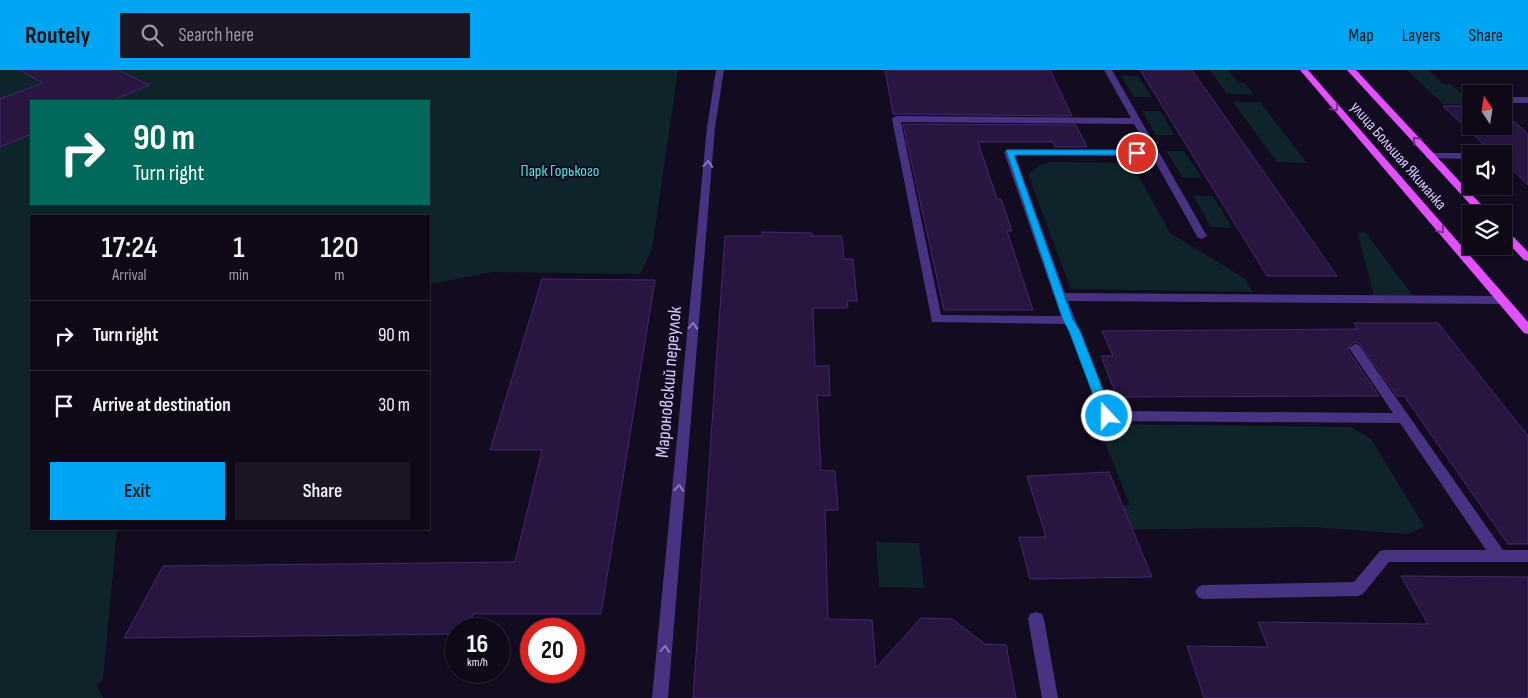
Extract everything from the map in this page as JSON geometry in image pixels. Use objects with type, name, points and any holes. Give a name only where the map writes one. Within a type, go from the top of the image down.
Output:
[{"type":"main road","name":"улица Большая Якиманка","points":[[1304,70],[1528,330]]},
{"type":"main road","name":"улица Большая Якиманка","points":[[1351,70],[1476,205]]},
{"type":"main road","points":[[1512,241],[1528,258]]},
{"type":"street","name":"Мароновский переулок","points":[[660,698],[711,127],[720,70]]},
{"type":"street","points":[[1108,70],[1202,236]]},
{"type":"street","points":[[1512,100],[1528,100]]},
{"type":"street","points":[[1068,320],[936,319],[896,119],[1137,121]]},
{"type":"street","points":[[1155,153],[1009,152],[1068,320],[1075,331],[1107,416],[1403,418]]},
{"type":"street","points":[[1430,156],[1462,156]]},
{"type":"street","points":[[1061,298],[1502,300]]},
{"type":"street","points":[[1355,348],[1499,556]]},
{"type":"street","points":[[1203,592],[1358,589],[1385,556],[1528,556]]},
{"type":"street","points":[[1036,619],[1050,698]]},
{"type":"green space","name":"Парк Горького","points":[[0,70],[678,70],[652,249],[640,274],[492,272],[430,284],[430,215],[30,215],[30,530],[117,530],[103,679],[97,685],[103,698],[0,698]]},
{"type":"green space","points":[[1210,70],[1228,70],[1238,83],[1245,83],[1253,94],[1227,94]]},
{"type":"green space","points":[[1407,70],[1428,70],[1444,84],[1451,84],[1462,94],[1462,105],[1443,104]]},
{"type":"green space","points":[[1121,76],[1138,76],[1152,97],[1134,97]]},
{"type":"green space","points":[[1233,102],[1260,102],[1307,163],[1277,162]]},
{"type":"green space","points":[[1142,111],[1160,111],[1175,135],[1156,135]]},
{"type":"green space","points":[[1166,151],[1184,151],[1202,178],[1183,178]]},
{"type":"green space","points":[[1051,162],[1125,163],[1134,168],[1170,233],[1244,278],[1253,292],[1071,289],[1028,175],[1039,165]]},
{"type":"green space","points":[[1193,196],[1213,196],[1232,228],[1211,227]]},
{"type":"green space","points":[[1357,232],[1366,233],[1412,295],[1374,295]]},
{"type":"green space","points":[[1104,424],[1351,427],[1371,439],[1424,526],[1409,534],[1312,527],[1100,530],[1091,507],[1130,505],[1101,433]]},
{"type":"green space","points":[[876,542],[919,543],[924,588],[879,587]]},
{"type":"building","points":[[20,70],[118,70],[149,85],[113,100],[30,100],[30,134],[0,147],[0,99],[43,83]]},
{"type":"building","points":[[885,70],[1050,70],[1072,116],[893,114]]},
{"type":"building","points":[[1140,70],[1192,70],[1337,276],[1267,276]]},
{"type":"building","points":[[1443,106],[1462,106],[1462,124]]},
{"type":"building","points":[[1512,120],[1528,134],[1528,185],[1512,170],[1512,145],[1484,145],[1474,135],[1512,135]]},
{"type":"building","points":[[903,124],[1076,125],[1087,147],[1055,147],[1053,142],[978,142],[997,199],[1001,199],[1012,231],[1007,231],[1033,310],[944,310]]},
{"type":"building","points":[[762,232],[842,236],[844,259],[853,259],[857,301],[847,301],[848,308],[813,308],[815,366],[829,366],[830,396],[817,395],[821,470],[835,471],[838,510],[825,510],[828,619],[872,620],[876,668],[921,618],[952,619],[985,644],[1006,645],[1016,698],[693,698],[725,236],[762,236]]},
{"type":"building","points":[[542,279],[655,280],[601,614],[473,614],[472,618],[445,618],[445,634],[124,638],[163,566],[515,562],[542,450],[490,450]]},
{"type":"building","points":[[1354,323],[1438,323],[1528,436],[1528,544],[1508,544],[1404,396],[1397,396],[1359,343],[1354,342],[1347,349],[1379,396],[1117,397],[1101,356],[1113,356],[1102,331],[1358,329]]},
{"type":"building","points":[[1109,472],[1152,577],[1030,579],[1019,537],[1046,537],[1027,476]]},
{"type":"building","points":[[1401,576],[1528,577],[1528,698],[1204,698],[1187,646],[1268,647],[1258,622],[1428,624]]},
{"type":"route","points":[[1107,416],[1075,331],[1068,320],[1009,152],[1137,153]]}]
